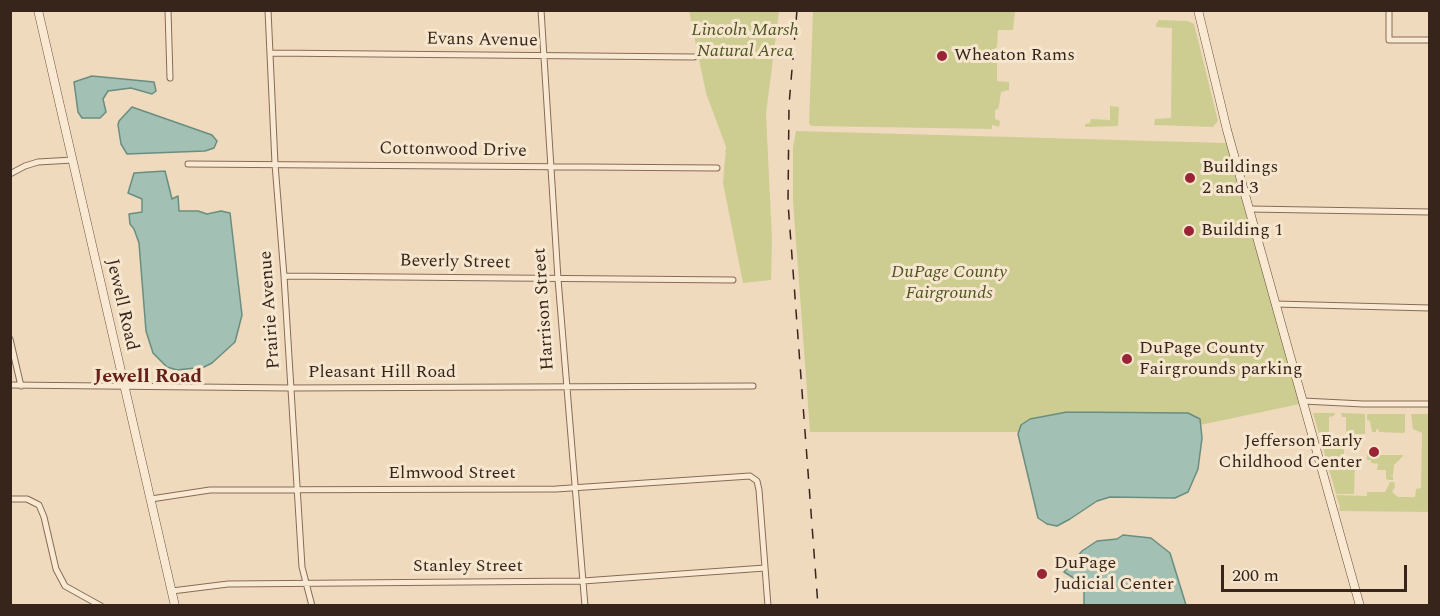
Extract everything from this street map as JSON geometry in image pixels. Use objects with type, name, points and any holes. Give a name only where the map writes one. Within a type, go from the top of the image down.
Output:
[{"type":"street","name":"Jewell Road","points":[[38,10],[175,606]]},
{"type":"street","points":[[168,10],[170,78]]},
{"type":"street","name":"Prairie Avenue","points":[[268,10],[275,164],[296,490],[302,567],[312,606]]},
{"type":"street","name":"Harrison Street","points":[[541,10],[558,279],[585,606]]},
{"type":"street","points":[[1198,10],[1227,130],[1360,606]]},
{"type":"street","points":[[1389,10],[1389,40],[1430,40]]},
{"type":"street","name":"Evans Avenue","points":[[270,54],[694,57]]},
{"type":"street","points":[[10,174],[38,162],[73,160]]},
{"type":"street","name":"Cottonwood Drive","points":[[188,164],[717,168]]},
{"type":"street","points":[[1249,209],[1426,212]]},
{"type":"street","name":"Beverly Street","points":[[284,276],[733,280]]},
{"type":"street","points":[[1275,304],[1430,308]]},
{"type":"street","points":[[10,339],[21,386]]},
{"type":"street","name":"Pleasant Hill Road","points":[[10,386],[290,388],[753,386]]},
{"type":"street","points":[[1303,401],[1363,405],[1430,404]]},
{"type":"street","name":"Elmwood Street","points":[[151,499],[210,490],[574,487],[733,476],[754,477],[759,490],[765,568]]},
{"type":"street","points":[[10,500],[27,499],[39,505],[56,569],[65,586],[100,606]]},
{"type":"street","points":[[765,568],[768,606]]},
{"type":"street","name":"Stanley Street","points":[[172,591],[228,584],[583,581],[765,568]]},
{"type":"green space","name":"Lincoln Marsh Natural Area","points":[[689,11],[779,11],[766,114],[772,239],[771,280],[743,283],[723,183],[726,147],[706,93]]},
{"type":"green space","points":[[813,11],[1015,11],[1013,30],[998,30],[997,47],[994,49],[997,51],[997,81],[1009,82],[1009,90],[1001,92],[998,109],[995,110],[995,119],[1000,121],[999,127],[992,125],[992,129],[812,126],[809,124]]},
{"type":"green space","points":[[1159,20],[1188,21],[1194,24],[1218,121],[1213,127],[1154,125],[1155,119],[1171,118],[1172,28],[1156,27]]},
{"type":"green space","points":[[1110,106],[1119,107],[1118,126],[1085,127],[1091,119],[1110,120]]},
{"type":"green space","name":"DuPage County Fairgrounds","points":[[796,131],[1226,143],[1300,404],[1200,425],[1027,432],[810,432],[793,201],[793,147]]},
{"type":"green space","points":[[1313,413],[1335,413],[1334,416],[1329,417],[1329,442],[1344,443],[1344,461],[1355,462],[1354,494],[1336,494]]},
{"type":"green space","points":[[1341,413],[1365,414],[1365,434],[1346,434],[1346,417],[1342,417]]},
{"type":"green space","points":[[1367,414],[1405,414],[1405,431],[1404,433],[1379,432],[1376,429],[1376,432],[1372,432]]},
{"type":"green space","points":[[1411,414],[1429,414],[1429,512],[1339,511],[1336,495],[1367,496],[1367,492],[1385,492],[1390,482],[1394,482],[1395,487],[1392,492],[1398,497],[1415,497],[1416,489],[1421,488],[1422,433],[1413,429]]},
{"type":"green space","points":[[1367,455],[1403,455],[1394,465],[1393,475],[1390,475],[1393,476],[1393,480],[1386,479],[1386,470],[1377,470],[1378,464],[1389,465],[1371,463],[1371,460],[1367,460]]},
{"type":"shaded area","points":[[92,76],[154,82],[156,91],[152,94],[131,88],[108,91],[103,99],[106,112],[100,118],[82,118],[78,112],[74,82]]},
{"type":"shaded area","points":[[132,107],[212,135],[217,141],[214,148],[205,151],[127,154],[121,144],[118,125]]},
{"type":"shaded area","points":[[165,171],[172,199],[178,196],[179,211],[198,211],[207,214],[221,211],[230,213],[242,315],[235,342],[212,363],[204,367],[177,370],[167,367],[153,353],[146,331],[139,243],[130,224],[129,214],[142,212],[142,199],[128,193],[134,173]]},
{"type":"shaded area","points":[[1067,412],[1188,413],[1200,419],[1202,438],[1198,469],[1188,492],[1175,498],[1110,497],[1097,501],[1057,526],[1047,524],[1038,518],[1018,434],[1021,425],[1030,419]]},
{"type":"shaded area","points":[[1123,535],[1151,538],[1170,553],[1186,605],[1084,605],[1084,590],[1080,582],[1064,572],[1082,551],[1097,541],[1117,539]]},
{"type":"railway","points":[[797,10],[789,105],[788,203],[818,606]]},
{"type":"place","name":"Wheaton Rams","points":[[942,56]]},
{"type":"place","name":"Buildings 2 and 3","points":[[1190,178]]},
{"type":"place","name":"Building 1","points":[[1189,231]]},
{"type":"place","name":"DuPage County Fairgrounds parking","points":[[1127,359]]},
{"type":"place","name":"Jefferson Early Childhood Center","points":[[1374,452]]},
{"type":"place","name":"DuPage Judicial Center","points":[[1042,574]]},
{"type":"district","name":"Jewell Road","points":[[148,378]]}]
